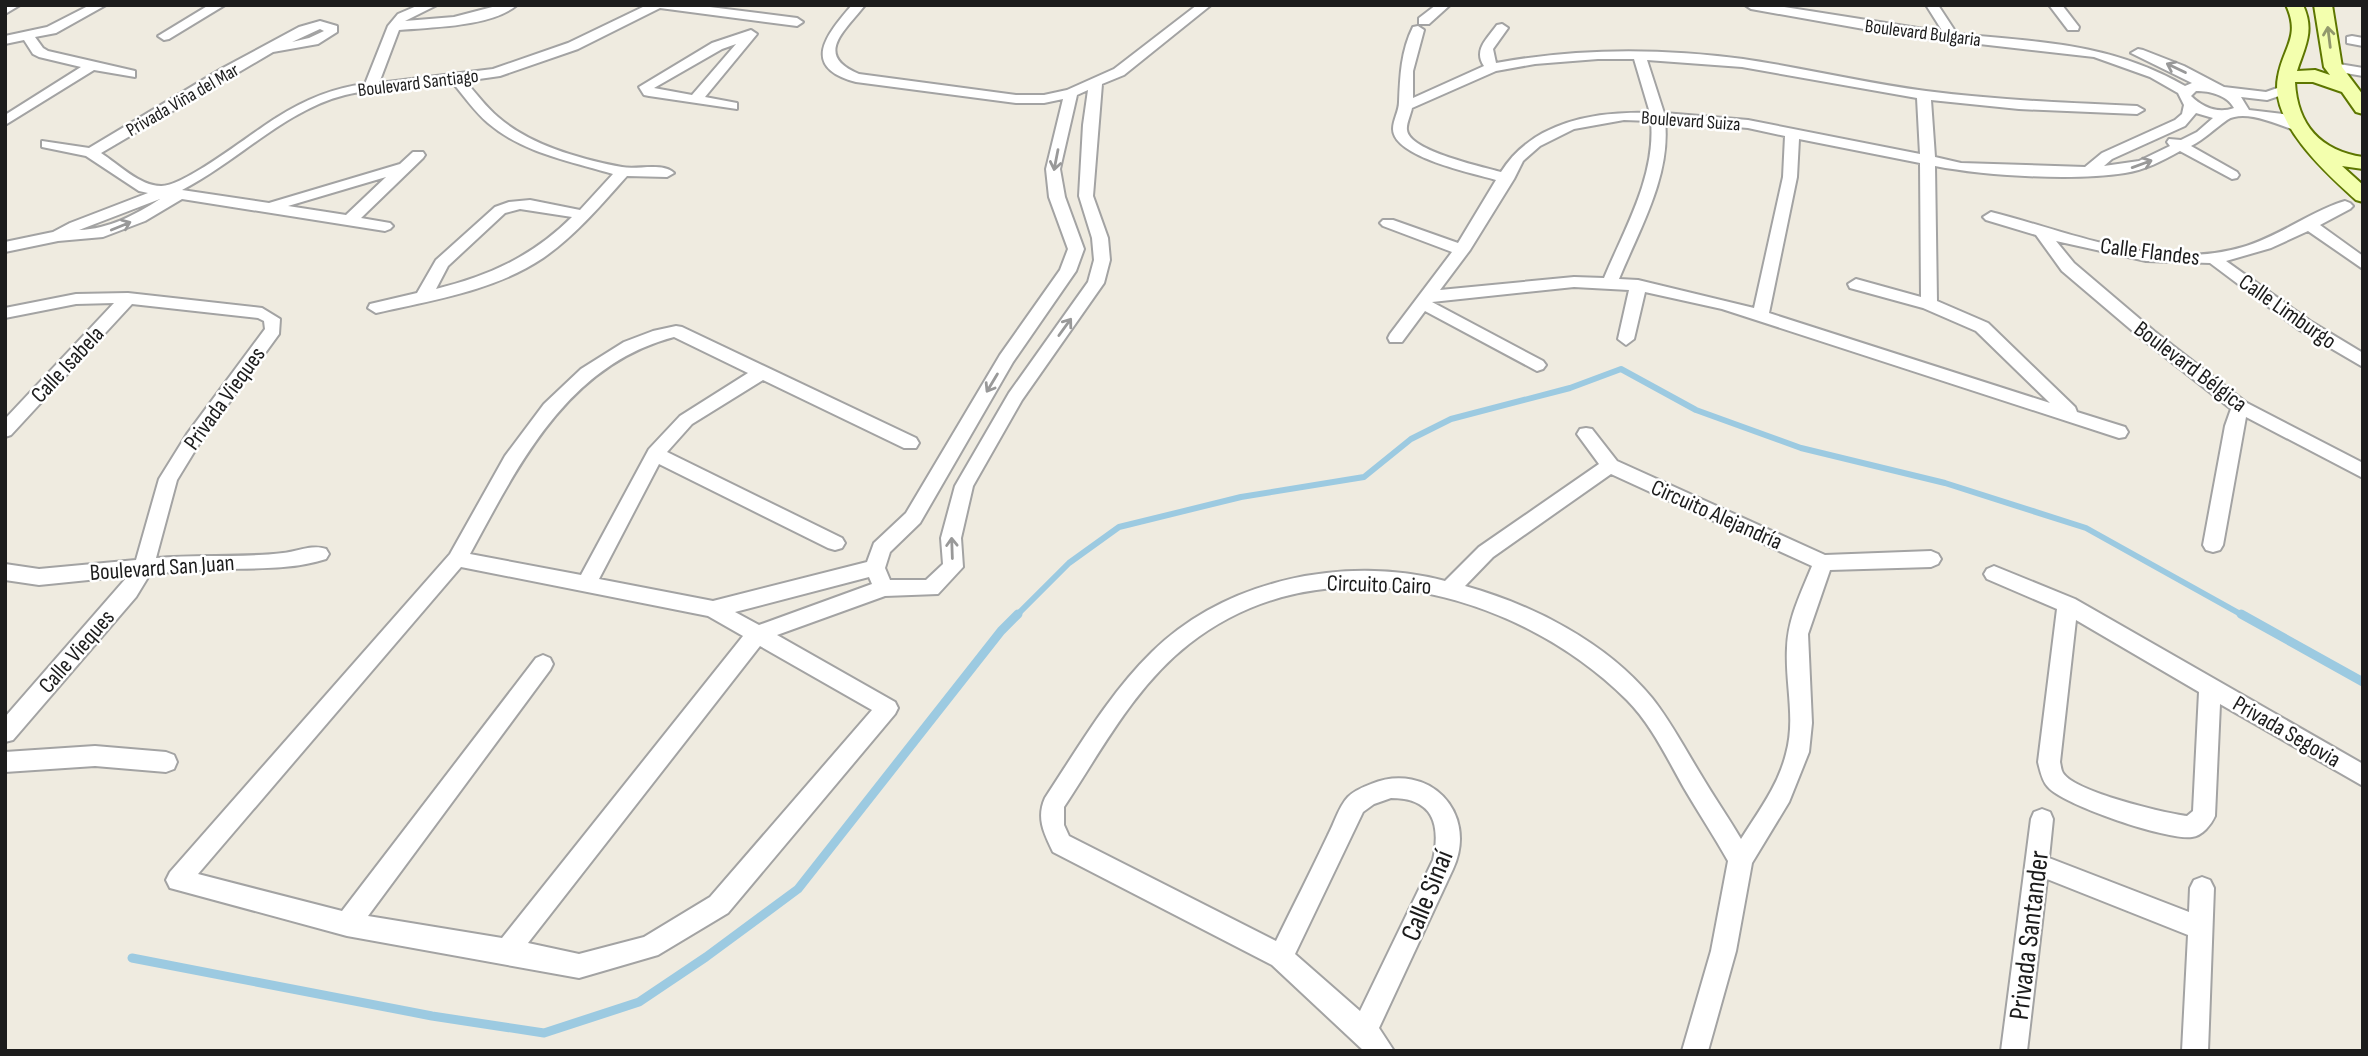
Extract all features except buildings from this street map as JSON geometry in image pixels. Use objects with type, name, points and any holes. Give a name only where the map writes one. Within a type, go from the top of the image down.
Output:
[{"type":"street","points":[[5,10],[14,5]]},
{"type":"street","points":[[5,40],[51,30],[100,5]]},
{"type":"street","points":[[164,36],[219,5]]},
{"type":"street","points":[[371,87],[394,26],[402,17],[431,5]]},
{"type":"street","points":[[471,5],[491,14]]},
{"type":"street","points":[[394,26],[458,22],[491,14],[511,5]]},
{"type":"street","points":[[660,5],[797,22]]},
{"type":"street","name":"Boulevard Santiago","points":[[5,247],[58,236],[111,211],[190,180],[295,109],[343,91],[495,73],[573,46],[660,5]]},
{"type":"street","points":[[859,5],[832,37],[828,48],[831,66],[840,73],[995,97],[1044,99],[1096,85],[1119,72],[1205,5]]},
{"type":"street","points":[[1444,5],[1421,26],[1406,71],[1406,106],[1400,130],[1405,141],[1418,151],[1507,179]]},
{"type":"street","name":"Boulevard Bulgaria","points":[[1751,5],[1953,38],[2054,44],[2097,43],[2129,50],[2179,69],[2214,89]]},
{"type":"street","points":[[1818,5],[1825,19]]},
{"type":"street","points":[[1932,5],[1953,38]]},
{"type":"street","points":[[2055,5],[2073,27]]},
{"type":"street","points":[[2294,5],[2303,26],[2302,38],[2290,65],[2288,103],[2301,128],[2317,149],[2363,196]]},
{"type":"street","points":[[2323,5],[2363,108]]},
{"type":"street","points":[[695,100],[765,19]]},
{"type":"street","points":[[1493,68],[1486,60],[1486,49],[1502,28]]},
{"type":"street","points":[[732,106],[649,92],[646,87],[717,46],[751,34]]},
{"type":"street","points":[[27,35],[38,51],[130,74]]},
{"type":"street","name":"Boulevard Bulgaria","points":[[2054,44],[2136,65],[2155,73],[2207,112],[2270,116],[2301,128]]},
{"type":"street","name":"Privada Viña del Mar","points":[[91,152],[226,72],[273,48]]},
{"type":"street","points":[[1406,106],[1493,68],[1569,56],[1639,56],[1742,63],[1924,95],[2019,105],[2137,110]]},
{"type":"street","points":[[1610,282],[1654,167],[1659,139],[1653,96],[1639,56]]},
{"type":"street","points":[[5,121],[91,66]]},
{"type":"street","points":[[2088,171],[2107,156],[2185,119],[2188,98],[2193,87],[2256,96],[2275,94],[2287,83],[2315,76],[2353,77]]},
{"type":"street","points":[[456,78],[491,118],[514,136],[542,149],[623,172],[667,173]]},
{"type":"street","points":[[713,609],[880,578],[931,588],[953,567],[951,538],[964,486],[1014,397],[1096,283],[1102,260],[1100,238],[1086,196],[1090,125],[1096,85]]},
{"type":"street","points":[[2214,89],[2239,102],[2242,110],[2232,114]]},
{"type":"street","points":[[880,578],[881,548],[913,518],[1006,359],[1068,271],[1076,249],[1057,197],[1053,169],[1071,93]]},
{"type":"street","points":[[1924,95],[1929,304]]},
{"type":"street","name":"Boulevard Suiza","points":[[1396,338],[1462,250],[1517,159],[1553,132],[1593,120],[1656,116],[1748,124],[1927,161],[1987,170],[2088,171],[2133,168],[2181,146],[2232,114]]},
{"type":"street","points":[[1064,123],[1090,125]]},
{"type":"street","points":[[1760,316],[1790,177],[1792,132]]},
{"type":"street","points":[[2157,134],[2232,175]]},
{"type":"street","points":[[47,144],[91,152],[144,188],[385,226]]},
{"type":"street","points":[[2317,149],[2338,158],[2363,163]]},
{"type":"street","points":[[351,219],[418,155]]},
{"type":"street","points":[[269,207],[405,167]]},
{"type":"street","points":[[376,308],[490,279],[522,264],[554,242],[623,172]]},
{"type":"street","name":"Boulevard Santiago","points":[[58,236],[80,237],[119,227],[178,195],[190,180]]},
{"type":"street","points":[[424,296],[442,263],[500,210],[509,205],[520,204],[583,215]]},
{"type":"street","name":"Calle Flandes","points":[[1991,217],[2041,232],[2139,254],[2214,259],[2250,251],[2345,206]]},
{"type":"street","points":[[1388,223],[1462,250]]},
{"type":"street","points":[[2309,224],[2363,264]]},
{"type":"street","name":"Boulevard Bélgica","points":[[2041,232],[2058,256],[2078,275],[2148,335],[2241,407],[2363,471]]},
{"type":"street","name":"Calle Limburgo","points":[[2214,259],[2304,325],[2363,360]]},
{"type":"street","points":[[1424,300],[1548,284],[1610,282],[1638,285],[1725,304],[2119,432]]},
{"type":"street","points":[[1856,284],[1929,304],[1982,327],[2073,415]]},
{"type":"street","points":[[1626,339],[1638,285]]},
{"type":"street","name":"Privada Vieques","points":[[7,315],[76,299],[128,298],[262,313],[272,319],[273,330],[192,439],[168,479],[144,567]]},
{"type":"street","name":"Calle Isabela","points":[[5,431],[128,298]]},
{"type":"street","points":[[1424,300],[1537,365]]},
{"type":"street","points":[[457,559],[713,609],[887,708],[719,905],[649,947],[579,966],[347,924],[178,880],[457,559],[521,446],[557,402],[606,361],[652,335],[676,331],[911,443]]},
{"type":"street","points":[[1006,359],[1036,368]]},
{"type":"street","points":[[586,584],[655,454],[686,420],[762,372]]},
{"type":"street","points":[[2213,545],[2234,426],[2241,407]]},
{"type":"street","name":"Circuito Alejandría","points":[[1586,434],[1610,466],[1824,563],[1931,559]]},
{"type":"street","points":[[655,454],[835,543]]},
{"type":"street","points":[[1451,588],[1486,552],[1610,466]]},
{"type":"street","name":"Boulevard San Juan","points":[[5,572],[39,577],[200,562],[282,561],[319,554]]},
{"type":"street","points":[[1695,1051],[1732,912],[1740,861],[1788,782],[1798,754],[1801,735],[1798,631],[1824,563]]},
{"type":"street","name":"Calle Vieques","points":[[5,733],[128,591],[144,567]]},
{"type":"street","name":"Privada Segovia","points":[[1994,574],[2068,605],[2363,776]]},
{"type":"street","points":[[507,951],[757,634],[880,578]]},
{"type":"street","name":"Circuito Cairo","points":[[1373,1041],[1281,957],[1061,844],[1052,825],[1053,805],[1126,698],[1163,654],[1202,622],[1290,586],[1334,579],[1397,580],[1451,588],[1510,607],[1559,634],[1602,664],[1636,695],[1662,730],[1740,861]]},
{"type":"street","name":"Privada Segovia","points":[[2068,605],[2049,762],[2054,780],[2070,792],[2171,827],[2191,827],[2204,816],[2210,687]]},
{"type":"street","points":[[347,924],[543,664]]},
{"type":"street","points":[[5,762],[95,756],[166,762]]},
{"type":"street","name":"Calle Sinaí","points":[[1281,957],[1355,805],[1369,793],[1389,786],[1407,787],[1422,793],[1438,805],[1447,820],[1449,843],[1446,862],[1373,1041]]},
{"type":"street","name":"Privada Santander","points":[[2014,1051],[2042,820]]},
{"type":"street","points":[[2037,864],[2200,928]]},
{"type":"street","points":[[2195,1051],[2202,888]]},
{"type":"waterway","points":[[132,958],[432,1016],[544,1033],[639,1002],[706,957],[798,889],[1001,631],[1069,563],[1119,527],[1241,497],[1364,477],[1411,439],[1451,419],[1570,388],[1621,369],[1696,410],[1801,448],[1945,483],[2086,528],[2244,616]]},
{"type":"waterway","points":[[2241,614],[2363,682]]}]
